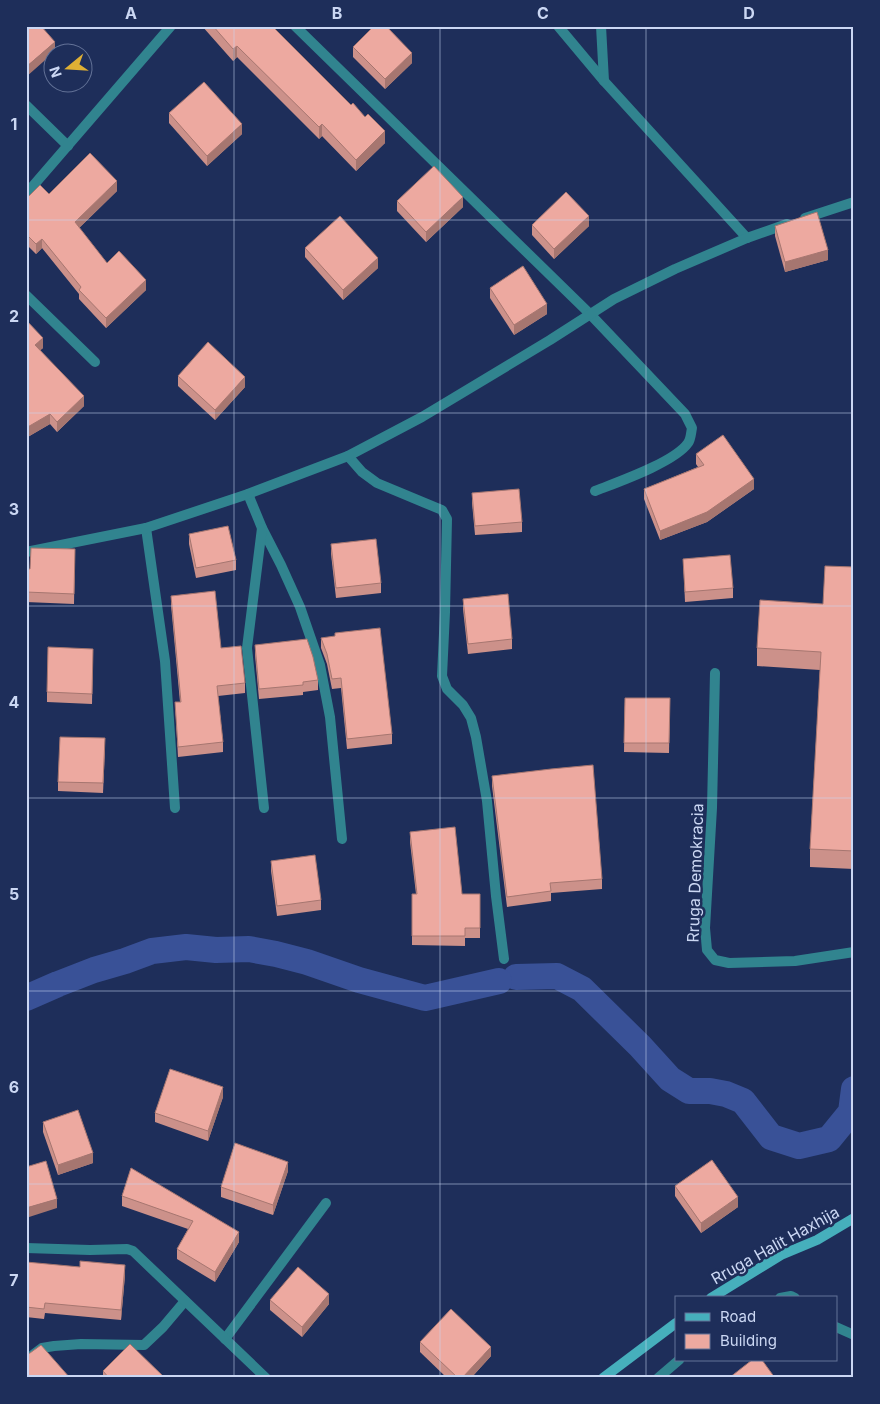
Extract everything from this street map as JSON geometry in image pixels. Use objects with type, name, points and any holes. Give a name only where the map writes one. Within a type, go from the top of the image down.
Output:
[{"type":"street","points":[[26,194],[171,26]]},
{"type":"street","points":[[295,26],[590,314],[685,414],[692,428],[689,441],[680,452],[657,465],[596,491]]},
{"type":"street","points":[[558,26],[604,81],[747,238]]},
{"type":"street","points":[[601,26],[604,81]]},
{"type":"street","points":[[26,105],[68,146]]},
{"type":"street","points":[[26,552],[146,528],[248,494],[348,456],[422,417],[614,299],[675,269],[747,238],[854,202]]},
{"type":"street","points":[[26,295],[95,362]]},
{"type":"street","points":[[348,456],[362,472],[378,482],[442,510],[447,519],[446,612],[442,676],[448,689],[463,705],[471,718],[476,737],[487,801],[504,958]]},
{"type":"street","points":[[248,494],[300,607],[320,665],[330,717],[342,838]]},
{"type":"street","points":[[146,528],[165,661],[175,808]]},
{"type":"street","points":[[262,528],[247,648],[264,808]]},
{"type":"street","name":"Rruga Demokracia","points":[[714,673],[712,808],[704,928],[707,950],[715,960],[729,963],[795,961],[854,952]]},
{"type":"street","points":[[225,1338],[326,1203]]},
{"type":"street","name":"Rruga Halit Haxhija","points":[[714,1296],[781,1255],[817,1240],[854,1218]]},
{"type":"street","points":[[26,1248],[76,1250],[127,1248],[133,1251],[266,1378]]},
{"type":"street","points":[[26,1360],[42,1348],[54,1346],[82,1344],[144,1345],[163,1327],[185,1301]]},
{"type":"street","points":[[603,1378],[675,1324]]},
{"type":"street","points":[[838,1328],[854,1335]]},
{"type":"street","points":[[658,1378],[677,1362]]},
{"type":"building","points":[[26,26],[41,26],[55,42],[42,42],[42,53],[26,67]]},
{"type":"building","points":[[213,26],[272,26],[351,105],[353,103],[365,117],[368,114],[385,131],[356,160],[322,124],[319,127],[237,46],[233,49]]},
{"type":"building","points":[[374,26],[386,26],[412,53],[385,79],[353,47]]},
{"type":"building","points":[[204,82],[242,124],[207,156],[169,113]]},
{"type":"building","points":[[90,153],[117,181],[75,222],[107,263],[119,251],[146,280],[106,318],[79,290],[81,287],[42,239],[36,244],[26,234],[26,199],[40,185],[49,194]]},
{"type":"building","points":[[434,166],[463,197],[426,232],[397,201]]},
{"type":"building","points":[[566,192],[589,216],[554,249],[532,225]]},
{"type":"building","points":[[817,212],[828,250],[785,262],[775,226]]},
{"type":"building","points":[[340,216],[378,258],[343,290],[305,248]]},
{"type":"building","points":[[523,266],[547,304],[514,325],[490,288]]},
{"type":"building","points":[[26,320],[43,338],[35,345],[84,396],[57,422],[50,414],[26,428]]},
{"type":"building","points":[[208,342],[245,377],[215,410],[178,376]]},
{"type":"building","points":[[723,435],[754,479],[707,512],[660,531],[644,489],[704,465],[696,454]]},
{"type":"building","points":[[519,489],[522,522],[475,526],[472,493]]},
{"type":"building","points":[[228,526],[236,560],[196,568],[189,534]]},
{"type":"building","points":[[376,539],[381,583],[336,588],[331,544]]},
{"type":"building","points":[[31,548],[75,549],[74,594],[26,592],[26,569],[30,569]]},
{"type":"building","points":[[730,555],[733,588],[685,592],[683,559]]},
{"type":"building","points":[[825,566],[854,567],[854,851],[810,849],[821,652],[757,648],[760,600],[823,604]]},
{"type":"building","points":[[215,591],[221,648],[241,646],[245,683],[217,686],[223,742],[178,747],[175,702],[181,702],[171,596]]},
{"type":"building","points":[[508,594],[512,639],[468,644],[463,599]]},
{"type":"building","points":[[380,628],[392,734],[347,739],[341,678],[332,679],[327,654],[321,638],[335,636],[335,633]]},
{"type":"building","points":[[307,639],[318,680],[303,682],[303,685],[259,689],[255,645]]},
{"type":"building","points":[[48,647],[93,649],[92,694],[47,692]]},
{"type":"building","points":[[625,698],[670,698],[669,743],[624,743]]},
{"type":"building","points":[[60,737],[105,738],[103,783],[58,782]]},
{"type":"building","points":[[593,765],[602,879],[550,883],[551,891],[507,897],[492,776]]},
{"type":"building","points":[[455,827],[462,894],[480,894],[480,928],[465,928],[465,936],[412,936],[412,894],[417,894],[410,832]]},
{"type":"building","points":[[315,855],[321,900],[277,906],[271,861]]},
{"type":"building","points":[[170,1069],[223,1087],[208,1131],[155,1113]]},
{"type":"building","points":[[78,1110],[93,1153],[58,1165],[43,1122]]},
{"type":"building","points":[[235,1143],[288,1162],[273,1205],[221,1187]]},
{"type":"building","points":[[712,1160],[738,1197],[701,1223],[675,1186]]},
{"type":"building","points":[[46,1161],[57,1199],[26,1208],[26,1167]]},
{"type":"building","points":[[131,1168],[239,1232],[215,1272],[177,1249],[193,1221],[122,1196]]},
{"type":"building","points":[[80,1261],[125,1265],[121,1310],[45,1303],[44,1309],[26,1307],[26,1262],[80,1267]]},
{"type":"building","points":[[298,1267],[329,1294],[302,1327],[270,1300]]},
{"type":"building","points":[[451,1309],[491,1347],[462,1378],[458,1378],[420,1342]]},
{"type":"building","points":[[130,1344],[165,1378],[109,1378],[103,1371]]},
{"type":"building","points":[[41,1345],[70,1378],[26,1378],[26,1354]]},
{"type":"building","points":[[749,1362],[763,1362],[775,1378],[729,1378]]},
{"type":"waterway","points":[[26,998],[94,970],[152,951],[186,947],[216,950],[249,949],[276,954],[425,998],[499,981]]},
{"type":"waterway","points":[[516,977],[557,976],[582,989],[640,1046],[670,1079],[689,1091],[710,1091],[726,1094],[743,1101],[771,1137],[799,1146],[829,1139],[851,1112],[854,1089]]}]
